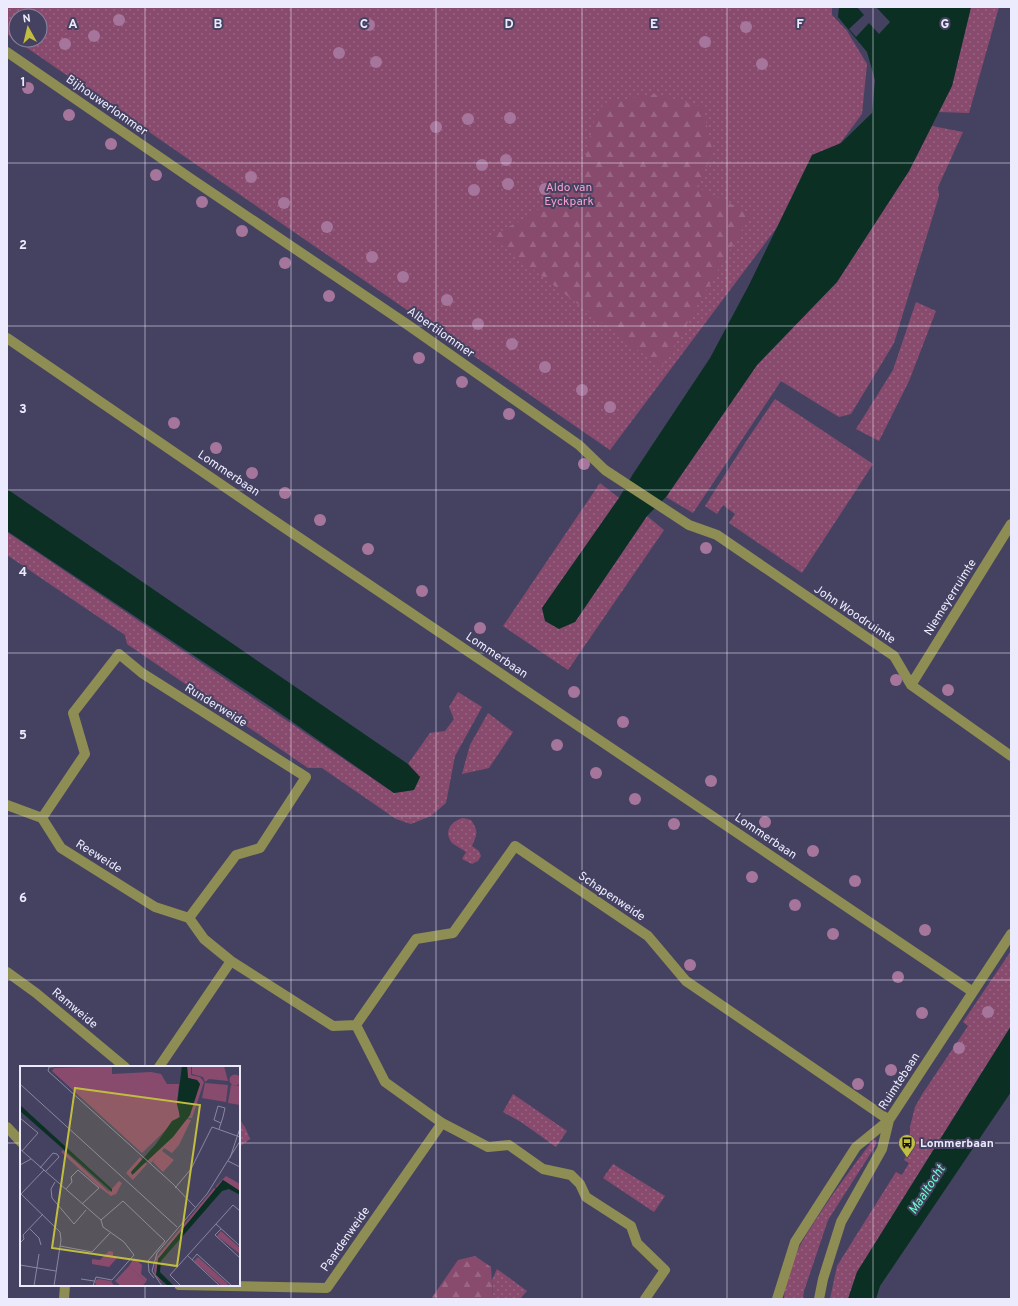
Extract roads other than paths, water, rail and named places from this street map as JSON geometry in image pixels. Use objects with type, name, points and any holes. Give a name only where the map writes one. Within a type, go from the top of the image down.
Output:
[{"type":"street","name":"Bijhouwerlommer","points":[[7,52],[193,180]]},
{"type":"street","name":"Albertilommer","points":[[193,180],[408,325],[491,383],[579,445],[605,470],[668,513]]},
{"type":"street","name":"Lommerbaan","points":[[7,338],[973,992]]},
{"type":"street","name":"John Woodruimte","points":[[668,513],[689,525],[717,535],[894,656],[911,684],[1011,756]]},
{"type":"street","name":"Niemeyerruimte","points":[[911,684],[1011,524]]},
{"type":"street","name":"Runderweide","points":[[42,818],[85,754],[73,713],[119,654],[142,673],[306,777],[260,848],[236,855],[189,918]]},
{"type":"street","points":[[7,805],[42,818]]},
{"type":"street","name":"Reeweide","points":[[42,818],[60,848],[155,907],[189,918]]},
{"type":"street","name":"Schapenweide","points":[[356,1025],[416,940],[453,933],[515,846],[648,936],[686,981],[889,1120]]},
{"type":"street","points":[[189,918],[204,939],[231,961],[333,1026],[356,1025],[385,1082],[442,1123],[488,1146],[509,1145],[543,1169],[571,1175],[580,1184],[586,1197],[631,1226],[637,1242],[665,1270],[645,1299]]},
{"type":"street","name":"Ruimtebaan","points":[[819,1299],[823,1279],[841,1222],[882,1149],[889,1120],[1011,934]]},
{"type":"street","points":[[160,1066],[231,961]]},
{"type":"street","name":"Ramweide","points":[[7,972],[36,993],[124,1066]]},
{"type":"street","points":[[777,1299],[795,1242],[856,1147],[889,1120]]},
{"type":"street","name":"Paardenweide","points":[[229,1286],[327,1288],[442,1123]]},
{"type":"street","points":[[7,1127],[20,1141]]},
{"type":"street","points":[[64,1299],[65,1286]]},
{"type":"water","points":[[839,7],[971,7],[952,86],[909,171],[837,282],[757,365],[666,497],[647,516],[575,622],[559,629],[545,621],[542,608],[619,498],[633,474],[710,358],[749,285],[812,155],[841,143],[872,113],[875,80],[867,52],[838,17]]},
{"type":"water","points":[[7,489],[408,764],[420,777],[414,790],[394,793],[271,707],[7,531]]},
{"type":"water","name":"Maaltocht","points":[[1011,1026],[1011,1092],[880,1286],[876,1299],[848,1299],[857,1272]]},
{"type":"place","name":"Lommerbaan","points":[[907,1158]]},
{"type":"park label","name":"Aldo van Eyckpark","points":[[569,194]]}]
